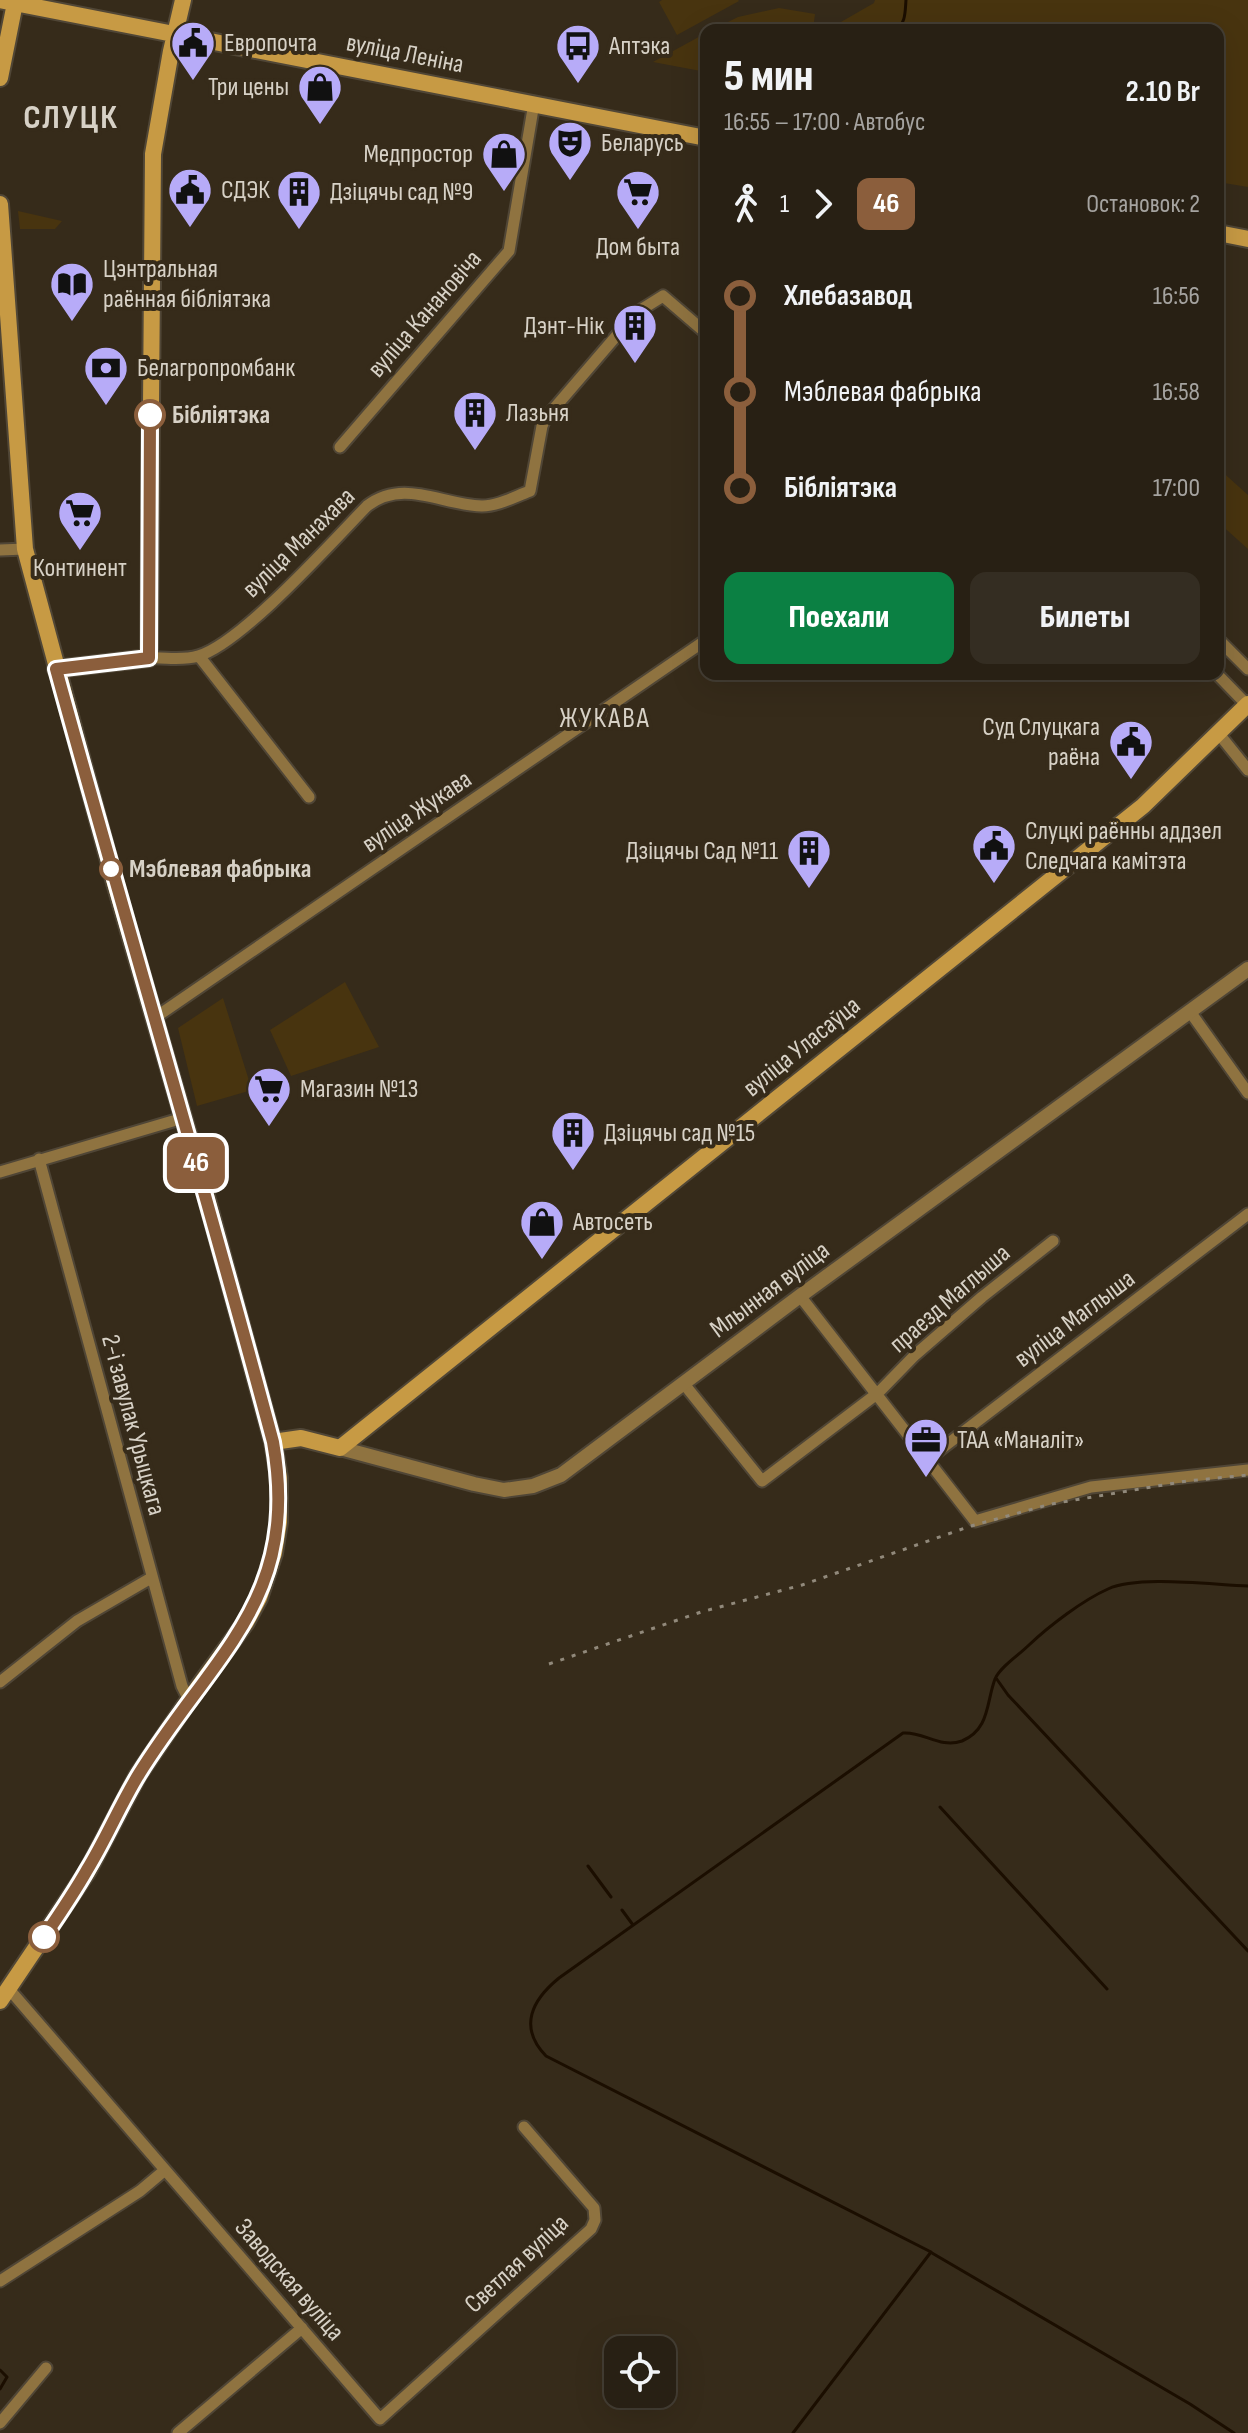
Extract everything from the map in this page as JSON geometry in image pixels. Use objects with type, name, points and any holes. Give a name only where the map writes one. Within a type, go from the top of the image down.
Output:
[{"type":"main road","points":[[56,669],[149,658],[153,154],[183,0]]},
{"type":"main road","points":[[0,78],[8,2]]},
{"type":"main road","name":"вуліца Леніна","points":[[8,2],[700,137]]},
{"type":"main road","points":[[0,204],[25,549],[153,1019],[273,1442],[279,1478],[279,1522],[259,1598],[246,1622],[138,1775],[87,1872],[5,1995]]},
{"type":"main road","points":[[1224,234],[1248,239]]},
{"type":"main road","name":"вуліца Уласаўца","points":[[340,1448],[1143,806],[1248,705]]},
{"type":"main road","name":"Млынная вуліца","points":[[273,1442],[301,1438],[340,1448]]},
{"type":"street","name":"вуліца Канановіча","points":[[340,447],[509,251],[534,103]]},
{"type":"street","name":"вуліца Манахава","points":[[199,656],[263,610],[367,506],[385,494],[411,494],[486,506],[530,491],[545,419],[639,311],[663,296],[700,328]]},
{"type":"street","points":[[0,550],[25,549]]},
{"type":"street","name":"вуліца Жукава","points":[[153,1019],[700,644]]},
{"type":"street","points":[[1224,645],[1248,669]]},
{"type":"street","points":[[149,658],[199,656],[309,797]]},
{"type":"street","points":[[1223,680],[1248,705]]},
{"type":"street","points":[[1219,734],[1248,770]]},
{"type":"street","name":"Млынная вуліца","points":[[340,1448],[504,1490],[533,1486],[561,1475],[1248,969]]},
{"type":"street","points":[[1191,1013],[1248,1093]]},
{"type":"street","points":[[0,1172],[183,1118]]},
{"type":"street","name":"2-і завулак Урыцкага","points":[[39,1159],[151,1578],[182,1686],[189,1700]]},
{"type":"street","name":"вуліца Маглыша","points":[[928,1459],[1248,1214]]},
{"type":"street","name":"праезд Маглыша","points":[[684,1384],[762,1481],[878,1393],[915,1355],[1053,1241]]},
{"type":"street","points":[[800,1296],[975,1521],[1091,1487],[1248,1470]]},
{"type":"street","points":[[0,1682],[77,1621],[151,1578]]},
{"type":"street","name":"Заводская вуліца","points":[[5,1995],[165,2170],[380,2419]]},
{"type":"street","name":"Светлая вуліца","points":[[380,2419],[591,2229],[595,2220],[594,2208],[524,2127]]},
{"type":"street","points":[[0,2281],[140,2191],[165,2170]]},
{"type":"street","points":[[178,2433],[302,2328]]},
{"type":"street","points":[[0,2423],[46,2368]]},
{"type":"shaded area","points":[[875,0],[1248,0],[1248,187],[1224,183],[1224,24],[837,24]]},
{"type":"shaded area","points":[[739,1],[677,35],[659,2]]},
{"type":"shaded area","points":[[779,8],[815,14],[814,24],[724,24],[738,17]]},
{"type":"shaded area","points":[[700,36],[700,71],[653,62]]},
{"type":"shaded area","points":[[18,211],[62,221],[55,229],[20,229]]},
{"type":"shaded area","points":[[1224,473],[1248,495],[1248,549],[1224,527]]},
{"type":"shaded area","points":[[345,982],[379,1047],[291,1076],[270,1030]]},
{"type":"shaded area","points":[[223,998],[252,1090],[197,1106],[178,1028]]},
{"type":"waterway","points":[[901,24],[906,0]]},
{"type":"waterway","points":[[793,2433],[931,2252],[546,2056],[532,2035],[532,2014],[536,2005],[559,1978],[903,1733],[946,1743],[971,1736],[978,1730],[986,1714],[995,1679],[1001,1670],[1046,1630],[1088,1600],[1108,1589],[1138,1582],[1248,1586]]},
{"type":"waterway","points":[[996,1678],[1008,1695],[1248,1951]]},
{"type":"waterway","points":[[940,1807],[1107,1989]]},
{"type":"waterway","points":[[588,1866],[611,1897]]},
{"type":"waterway","points":[[622,1910],[633,1925]]},
{"type":"waterway","points":[[932,2253],[1234,2433]]},
{"type":"waterway","points":[[0,2370],[7,2377],[0,2389]]},
{"type":"railway","points":[[549,1664],[701,1612],[802,1585],[971,1526],[1051,1504],[1187,1481],[1248,1475]]},
{"type":"bus line","name":"46","points":[[44,1937],[87,1872],[138,1775],[246,1622],[259,1598],[274,1553],[279,1522],[279,1478],[273,1442],[56,669],[149,658],[150,415]]},
{"type":"place","name":"Европочта","points":[[193,82]]},
{"type":"place","name":"Аптэка","points":[[578,85]]},
{"type":"place","name":"Три цены","points":[[320,126]]},
{"type":"place","name":"Беларусь","points":[[570,182]]},
{"type":"place","name":"Медпростор","points":[[504,193]]},
{"type":"place","name":"СДЭК","points":[[190,229]]},
{"type":"place","name":"Дзіцячы сад №9","points":[[299,231]]},
{"type":"place","name":"Дом быта","points":[[638,231]]},
{"type":"place","name":"Цэнтральная раённая бібліятэка","points":[[72,323]]},
{"type":"place","name":"Дэнт-Нік","points":[[635,365]]},
{"type":"place","name":"Белагропромбанк","points":[[106,407]]},
{"type":"place","name":"Бібліятэка","points":[[150,415]]},
{"type":"place","name":"Лазьня","points":[[475,452]]},
{"type":"place","name":"Континент","points":[[80,552]]},
{"type":"place","name":"Суд Слуцкага раёна","points":[[1131,781]]},
{"type":"place","name":"Мэблевая фабрыка","points":[[111,869]]},
{"type":"place","name":"Слуцкі раённы аддзел Следчага камітэта","points":[[994,885]]},
{"type":"place","name":"Дзіцячы Сад №11","points":[[809,890]]},
{"type":"place","name":"Магазин №13","points":[[269,1128]]},
{"type":"place","name":"Дзіцячы сад №15","points":[[573,1172]]},
{"type":"place","name":"Автосеть","points":[[542,1261]]},
{"type":"place","name":"ТАА «Маналіт»","points":[[926,1479]]},
{"type":"district","name":"СЛУЦК","points":[[71,117]]},
{"type":"district","name":"ЖУКАВА","points":[[605,718]]}]
